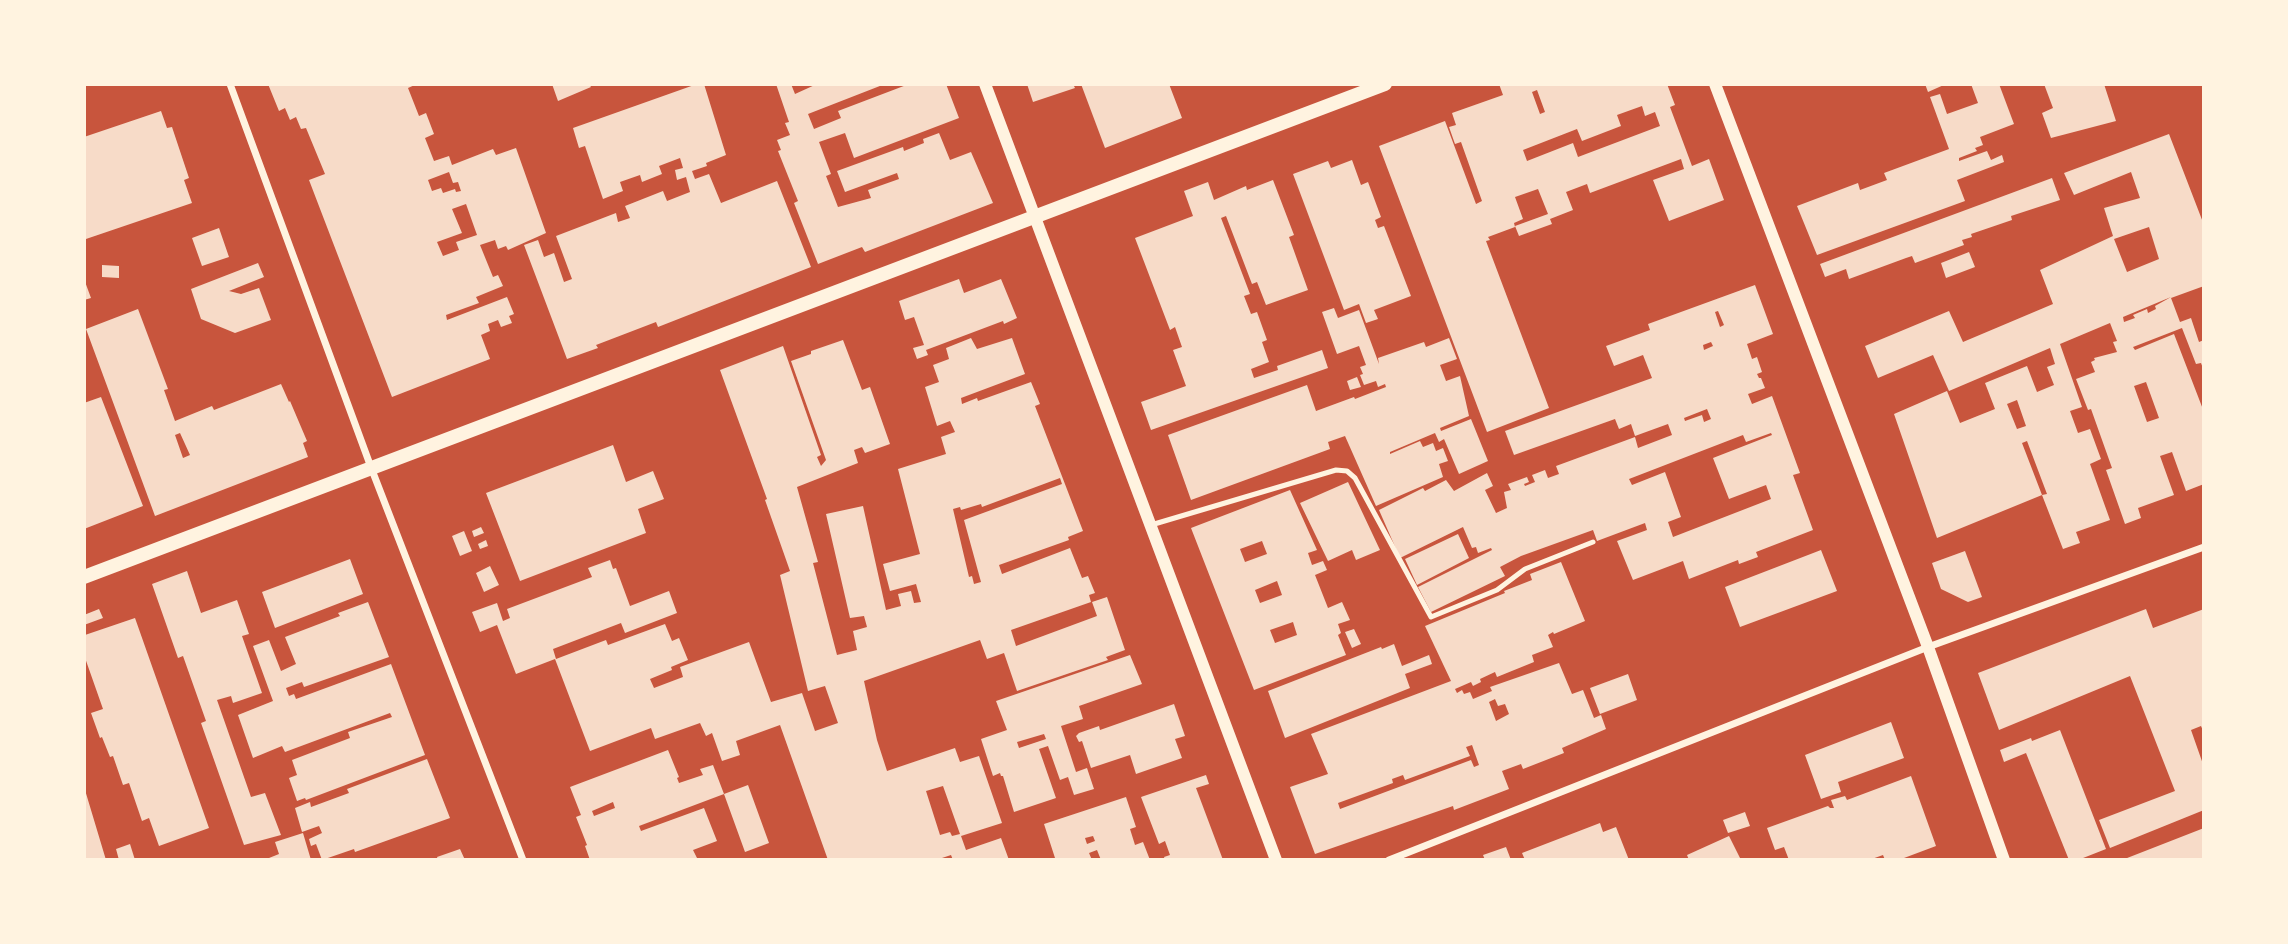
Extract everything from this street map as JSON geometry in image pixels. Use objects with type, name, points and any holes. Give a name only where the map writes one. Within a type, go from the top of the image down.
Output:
[{"type":"main road","points":[[84,577],[1385,84]]},
{"type":"street","points":[[230,84],[372,470],[523,860]]},
{"type":"street","points":[[985,84],[1276,860]]},
{"type":"street","points":[[1715,84],[1928,647],[2004,860]]},
{"type":"street","points":[[1390,860],[1928,647],[2204,547]]},
{"type":"lane","points":[[1150,525],[1336,470],[1347,471],[1355,478],[1431,617],[1497,590],[1525,569],[1593,542]]},
{"type":"building","points":[[268,84],[417,84],[408,88],[419,116],[426,113],[434,134],[425,138],[434,161],[449,156],[452,165],[493,149],[496,155],[516,148],[546,233],[508,250],[506,246],[498,249],[495,240],[480,245],[493,277],[498,275],[503,286],[476,297],[479,303],[446,315],[447,320],[507,297],[514,314],[509,316],[512,323],[501,327],[498,320],[488,324],[490,331],[481,335],[490,359],[392,397],[309,180],[325,174],[306,128],[301,129],[296,117],[290,120],[285,108],[279,111]],"holes":[[[449,172],[453,183],[458,182],[461,191],[456,192],[455,189],[443,193],[441,188],[432,191],[428,180]],[[466,204],[477,235],[456,242],[459,250],[443,256],[437,242],[462,233],[452,209]]]},
{"type":"building","points":[[552,84],[589,84],[591,87],[558,101]]},
{"type":"building","points":[[697,84],[704,84],[726,155],[692,171],[695,179],[709,174],[721,203],[777,181],[811,267],[658,327],[656,322],[567,359],[524,245],[538,240],[544,257],[554,253],[564,282],[572,279],[556,236],[616,213],[618,222],[630,218],[625,206],[663,191],[667,201],[690,192],[686,177],[677,180],[675,170],[683,168],[680,158],[659,166],[662,174],[642,182],[640,175],[620,182],[623,191],[603,199],[585,146],[579,148],[573,128]]},
{"type":"building","points":[[776,84],[791,84],[795,94],[817,84],[885,84],[808,114],[814,129],[841,118],[838,111],[909,84],[946,84],[959,118],[854,158],[845,133],[819,142],[831,174],[826,176],[838,207],[871,198],[868,190],[899,179],[897,173],[845,192],[837,171],[903,147],[904,151],[939,133],[950,160],[971,152],[993,203],[865,252],[862,247],[818,264],[794,203],[798,201],[778,151],[781,150],[777,140],[790,135],[785,123],[789,122]]},
{"type":"building","points":[[1027,84],[1073,84],[1075,88],[1033,102]]},
{"type":"building","points":[[1081,84],[1169,84],[1182,118],[1105,148]]},
{"type":"building","points":[[1499,84],[1667,84],[1675,105],[1670,107],[1692,166],[1709,159],[1724,200],[1669,221],[1653,180],[1684,169],[1681,159],[1590,193],[1587,184],[1566,192],[1573,210],[1550,219],[1552,224],[1519,236],[1515,226],[1548,214],[1538,189],[1515,197],[1523,219],[1514,223],[1515,227],[1488,237],[1490,240],[1486,241],[1549,408],[1487,432],[1379,146],[1445,121],[1476,204],[1482,201],[1461,142],[1455,144],[1449,127],[1456,125],[1452,113],[1503,95]],"holes":[[[1537,90],[1545,112],[1540,114],[1532,92]],[[1642,106],[1645,116],[1655,112],[1660,126],[1578,157],[1573,143],[1527,161],[1523,150],[1577,129],[1582,141],[1621,126],[1617,115]]]},
{"type":"building","points":[[1925,84],[1946,84],[1928,92]]},
{"type":"building","points":[[1971,84],[1999,84],[2014,124],[1980,137],[1983,145],[1975,148],[1977,151],[1959,158],[1959,161],[1987,151],[1991,160],[2002,155],[2004,162],[1957,180],[1965,201],[1817,255],[1797,206],[1858,183],[1860,190],[1887,180],[1884,173],[1949,149],[1930,97],[1940,94],[1947,114],[1978,103]]},
{"type":"building","points":[[2044,84],[2104,84],[2116,121],[2051,138],[2042,113],[2053,108]]},
{"type":"building","points":[[161,111],[167,128],[172,127],[189,178],[184,180],[192,203],[86,239],[84,137]]},
{"type":"building","points":[[2169,134],[2204,225],[2204,286],[2171,298],[2180,322],[2191,318],[2199,342],[2204,340],[2204,371],[2201,363],[2196,364],[2182,328],[2133,347],[2135,350],[2174,334],[2204,412],[2204,484],[2186,491],[2172,452],[2160,456],[2174,495],[2138,508],[2141,518],[2125,524],[2106,470],[2112,468],[2091,409],[2088,410],[2076,379],[2095,372],[2091,362],[2094,358],[2117,352],[2113,342],[2117,341],[2110,323],[2060,344],[2082,407],[2070,411],[2078,433],[2090,429],[2101,459],[2090,464],[2110,520],[2076,532],[2080,543],[2063,549],[2042,495],[1937,538],[1894,414],[1947,391],[1960,423],[1995,409],[1985,383],[2027,366],[2037,392],[2054,385],[2047,367],[2055,364],[2050,348],[1949,391],[1933,355],[1878,378],[1865,346],[1949,311],[1963,342],[2053,304],[2040,270],[2113,236],[2104,208],[2140,198],[2131,172],[2074,195],[2064,173]],"holes":[[[2149,227],[2159,259],[2127,272],[2114,239]],[[2171,297],[2148,313],[2147,309],[2124,322],[2123,317]],[[2146,382],[2159,418],[2147,422],[2134,386]],[[2017,400],[2026,426],[2017,429],[2007,404]],[[2027,441],[2047,494],[2042,495],[2022,443]]]},
{"type":"building","points":[[1352,160],[1361,185],[1368,182],[1381,217],[1375,220],[1378,228],[1384,226],[1411,296],[1374,310],[1378,319],[1366,323],[1359,304],[1344,310],[1293,174],[1328,161],[1331,168]]},
{"type":"building","points":[[2052,178],[2060,200],[2011,216],[2012,220],[1971,234],[1972,237],[1962,240],[1964,245],[1915,263],[1912,256],[1849,279],[1846,269],[1825,277],[1820,264]]},
{"type":"building","points":[[1273,180],[1294,235],[1289,237],[1308,290],[1266,305],[1257,282],[1252,284],[1226,216],[1221,218],[1250,294],[1244,296],[1251,314],[1257,312],[1267,340],[1262,342],[1269,362],[1251,369],[1254,378],[1278,370],[1277,366],[1322,350],[1328,368],[1151,430],[1141,402],[1186,386],[1173,350],[1182,347],[1175,327],[1170,330],[1135,238],[1193,216],[1184,191],[1208,182],[1214,200],[1246,186],[1247,190]]},
{"type":"building","points":[[219,228],[229,257],[202,266],[192,238]]},
{"type":"building","points":[[1969,252],[1975,267],[1946,278],[1941,263]]},
{"type":"building","points":[[258,263],[264,277],[229,291],[241,294],[259,288],[271,320],[235,333],[201,319],[191,289]]},
{"type":"building","points":[[102,265],[119,266],[119,278],[102,277]]},
{"type":"building","points":[[84,279],[91,298],[84,300]]},
{"type":"building","points":[[959,279],[964,293],[1001,279],[1017,318],[926,350],[928,355],[917,359],[913,348],[924,345],[914,317],[905,320],[899,301]]},
{"type":"building","points":[[1755,285],[1773,334],[1747,344],[1752,359],[1757,357],[1762,372],[1757,374],[1765,388],[1748,394],[1752,404],[1772,396],[1800,473],[1793,475],[1813,530],[1756,552],[1758,557],[1739,564],[1738,560],[1689,579],[1683,561],[1633,580],[1617,541],[1647,530],[1645,523],[1597,541],[1593,530],[1521,556],[1500,567],[1505,576],[1431,612],[1418,587],[1492,550],[1491,548],[1478,553],[1476,547],[1472,548],[1463,527],[1400,558],[1379,510],[1446,480],[1454,491],[1487,473],[1493,486],[1485,490],[1496,513],[1507,508],[1504,492],[1511,490],[1508,484],[1527,477],[1529,482],[1524,484],[1525,486],[1535,482],[1532,475],[1545,470],[1548,478],[1559,474],[1556,466],[1635,437],[1638,448],[1672,435],[1668,424],[1635,436],[1631,424],[1619,429],[1615,419],[1514,455],[1505,431],[1652,378],[1643,355],[1614,366],[1606,346],[1650,330],[1648,324]],"holes":[[[1718,311],[1724,325],[1720,327],[1715,312]],[[1711,342],[1713,346],[1704,350],[1703,345]],[[1707,409],[1711,419],[1704,422],[1702,415],[1685,421],[1684,418]],[[1771,433],[1772,435],[1713,458],[1729,499],[1766,485],[1771,499],[1673,537],[1668,522],[1681,517],[1665,472],[1632,485],[1629,479],[1743,435],[1746,442]]]},
{"type":"building","points":[[1334,308],[1338,318],[1359,310],[1379,364],[1378,358],[1424,342],[1426,347],[1449,338],[1457,359],[1440,365],[1446,381],[1460,376],[1469,416],[1440,428],[1441,431],[1471,419],[1488,461],[1459,474],[1444,439],[1439,442],[1435,433],[1390,454],[1420,441],[1423,447],[1433,443],[1436,451],[1443,448],[1448,461],[1439,464],[1443,477],[1376,506],[1345,436],[1328,442],[1330,449],[1191,500],[1168,435],[1307,385],[1316,411],[1386,387],[1385,384],[1378,387],[1376,381],[1364,385],[1360,367],[1366,365],[1359,346],[1337,354],[1322,312]]},
{"type":"building","points":[[138,309],[168,389],[164,390],[175,421],[212,406],[214,410],[281,384],[307,441],[303,443],[308,457],[155,516],[86,329]],"holes":[[[180,433],[190,455],[183,458],[175,435]]]},
{"type":"building","points":[[971,338],[977,349],[1012,338],[1025,374],[961,398],[962,404],[1031,382],[1040,404],[1035,406],[1083,531],[1068,537],[1069,540],[999,565],[1002,574],[1070,548],[1082,578],[1088,576],[1095,593],[1089,595],[1091,602],[1011,630],[1016,646],[1097,616],[1092,602],[1107,597],[1125,650],[1106,657],[1108,660],[1017,691],[1004,653],[987,659],[980,640],[864,681],[887,771],[955,748],[960,762],[979,756],[1002,823],[961,836],[966,850],[1001,838],[1009,860],[953,860],[951,855],[936,860],[828,860],[780,725],[736,741],[740,755],[722,761],[712,733],[706,736],[700,723],[655,739],[651,728],[590,751],[555,659],[516,674],[497,625],[480,632],[472,612],[497,603],[503,621],[510,618],[507,609],[592,577],[588,568],[610,560],[613,569],[616,568],[630,606],[669,591],[677,613],[625,633],[621,623],[553,649],[556,659],[606,640],[608,645],[665,624],[672,641],[679,638],[688,660],[650,679],[654,688],[683,677],[680,667],[749,642],[771,702],[802,693],[815,731],[838,723],[825,686],[808,691],[780,575],[790,571],[720,370],[783,346],[821,455],[817,457],[821,466],[826,460],[791,361],[843,340],[862,390],[870,387],[890,444],[865,453],[862,447],[854,450],[858,463],[797,487],[818,562],[813,563],[837,655],[857,650],[853,631],[867,627],[864,616],[850,618],[826,514],[863,506],[886,610],[901,606],[898,594],[911,591],[914,603],[921,602],[916,584],[890,591],[883,564],[920,554],[898,469],[946,454],[941,437],[955,432],[950,421],[937,426],[925,387],[939,382],[933,365],[949,359],[946,348]],"holes":[[[1060,478],[1062,484],[964,520],[981,582],[974,584],[972,576],[969,577],[953,509],[960,507],[961,510],[981,504],[982,507]],[[943,786],[960,834],[952,836],[950,832],[940,835],[926,791]]]},
{"type":"building","points":[[1357,377],[1361,387],[1350,390],[1347,381]]},
{"type":"building","points":[[101,397],[143,506],[84,529],[84,403]]},
{"type":"building","points":[[613,445],[626,482],[653,471],[664,499],[638,509],[646,533],[520,581],[486,493]]},
{"type":"building","points":[[1348,482],[1380,550],[1356,560],[1352,550],[1328,561],[1300,503]]},
{"type":"building","points":[[1290,490],[1317,550],[1308,553],[1312,565],[1323,561],[1327,570],[1315,575],[1328,608],[1342,602],[1350,620],[1338,624],[1341,633],[1338,635],[1346,655],[1254,690],[1191,528]],"holes":[[[1262,541],[1267,554],[1245,562],[1240,549]],[[1277,581],[1282,595],[1260,603],[1255,590]],[[1293,622],[1297,635],[1275,643],[1270,630]]]},
{"type":"building","points":[[481,527],[484,533],[474,537],[472,531]]},
{"type":"building","points":[[464,531],[472,551],[460,556],[452,536]]},
{"type":"building","points":[[1458,534],[1469,558],[1417,585],[1405,559]]},
{"type":"building","points":[[486,540],[488,546],[480,549],[478,544]]},
{"type":"building","points":[[1821,550],[1837,591],[1740,627],[1725,587]]},
{"type":"building","points":[[1965,551],[1982,597],[1968,602],[1941,589],[1932,563]]},
{"type":"building","points":[[350,559],[363,594],[275,628],[262,592]]},
{"type":"building","points":[[1561,562],[1585,621],[1548,635],[1553,647],[1532,655],[1534,662],[1497,677],[1495,672],[1480,679],[1481,682],[1473,686],[1471,682],[1455,689],[1457,693],[1462,690],[1464,694],[1470,692],[1473,699],[1492,691],[1490,687],[1559,663],[1572,694],[1583,690],[1594,718],[1601,715],[1606,729],[1562,748],[1564,753],[1523,769],[1521,764],[1502,771],[1509,789],[1454,810],[1453,806],[1315,854],[1290,787],[1328,774],[1311,734],[1451,681],[1425,626],[1532,580],[1530,574]],"holes":[[[1495,699],[1498,706],[1505,704],[1509,714],[1496,721],[1489,702]],[[1472,745],[1479,765],[1474,767],[1471,760],[1340,809],[1338,803],[1393,783],[1392,779],[1403,775],[1405,780],[1470,756],[1466,747]]]},
{"type":"building","points":[[490,566],[499,585],[484,592],[476,573]]},
{"type":"building","points":[[187,571],[201,613],[237,600],[249,634],[242,636],[262,693],[233,703],[231,696],[217,700],[251,797],[265,793],[281,835],[244,845],[201,723],[206,721],[183,656],[178,658],[152,584]]},
{"type":"building","points":[[368,602],[389,657],[304,687],[302,682],[286,688],[289,696],[294,694],[296,699],[391,664],[425,755],[306,800],[297,801],[289,778],[297,775],[292,760],[350,738],[348,732],[392,717],[390,713],[285,752],[282,746],[253,758],[238,715],[273,701],[253,646],[269,640],[281,671],[296,664],[285,637]]},
{"type":"building","points":[[99,609],[103,618],[84,625],[84,615]]},
{"type":"building","points":[[2146,609],[2153,628],[2204,609],[2204,733],[2201,726],[2191,730],[2204,767],[2204,810],[2110,848],[2099,820],[2175,791],[2130,676],[1999,730],[1978,673]]},
{"type":"building","points":[[135,618],[209,828],[159,846],[149,818],[142,821],[129,783],[123,785],[113,756],[110,757],[102,737],[100,738],[91,713],[103,709],[84,655],[85,635]]},
{"type":"building","points":[[1354,629],[1361,644],[1352,648],[1345,632]]},
{"type":"building","points":[[1394,644],[1402,666],[1429,655],[1432,664],[1405,674],[1410,688],[1285,738],[1268,691]]},
{"type":"building","points":[[1130,655],[1142,684],[1079,706],[1083,719],[1061,726],[1076,772],[1087,768],[1094,789],[1074,795],[1068,777],[1060,780],[1048,746],[1039,749],[1056,798],[1014,812],[1003,776],[1000,773],[993,776],[981,739],[1007,730],[996,701]],"holes":[[[1044,734],[1046,739],[1019,748],[1017,742]]]},
{"type":"building","points":[[1628,674],[1637,700],[1600,714],[1590,688]]},
{"type":"building","points":[[1174,704],[1185,736],[1175,739],[1182,758],[1136,774],[1130,755],[1091,768],[1082,741],[1079,742],[1076,736],[1079,733],[1099,726],[1100,730]]},
{"type":"building","points":[[1891,722],[1904,758],[1838,782],[1841,792],[1821,799],[1805,755]]},
{"type":"building","points":[[2060,730],[2106,849],[2078,860],[2069,860],[2026,753],[2004,762],[2000,750]]},
{"type":"building","points":[[668,750],[679,783],[703,775],[700,769],[713,765],[724,794],[639,826],[641,831],[704,808],[717,841],[693,850],[698,860],[590,860],[576,817],[581,815],[570,787]],"holes":[[[613,802],[615,808],[594,816],[592,811]]]},
{"type":"building","points":[[427,759],[450,818],[355,852],[354,849],[322,860],[316,844],[311,846],[309,839],[322,833],[319,826],[302,832],[295,808],[310,802],[311,807],[349,793],[347,789]]},
{"type":"building","points":[[1206,775],[1209,784],[1196,788],[1223,860],[1165,860],[1164,857],[1170,855],[1165,841],[1159,844],[1141,797]]},
{"type":"building","points":[[1911,776],[1936,846],[1904,858],[1905,860],[1885,860],[1883,855],[1869,860],[1789,860],[1784,847],[1775,850],[1767,828],[1828,806],[1834,808],[1831,800],[1845,796],[1847,800]]},
{"type":"building","points":[[748,785],[769,843],[745,852],[724,794]]},
{"type":"building","points":[[85,790],[106,860],[84,860]]},
{"type":"building","points":[[1126,797],[1136,827],[1130,829],[1135,845],[1143,842],[1150,860],[1101,860],[1097,850],[1089,853],[1092,860],[1050,860],[1055,858],[1044,824]],"holes":[[[1093,836],[1095,841],[1087,844],[1085,838]]]},
{"type":"building","points":[[1745,812],[1750,826],[1728,833],[1723,820]]},
{"type":"building","points":[[1600,823],[1603,832],[1616,827],[1629,860],[1525,860],[1522,853]]},
{"type":"building","points":[[2204,828],[2204,860],[2122,860]]},
{"type":"building","points":[[303,833],[311,860],[264,860],[279,854],[275,842]]},
{"type":"building","points":[[1729,836],[1741,860],[1689,860],[1687,855]]},
{"type":"building","points":[[130,844],[135,860],[119,860],[116,849]]},
{"type":"building","points":[[1506,847],[1511,860],[1485,860],[1483,855]]},
{"type":"building","points":[[460,849],[465,860],[438,860],[437,857]]}]
